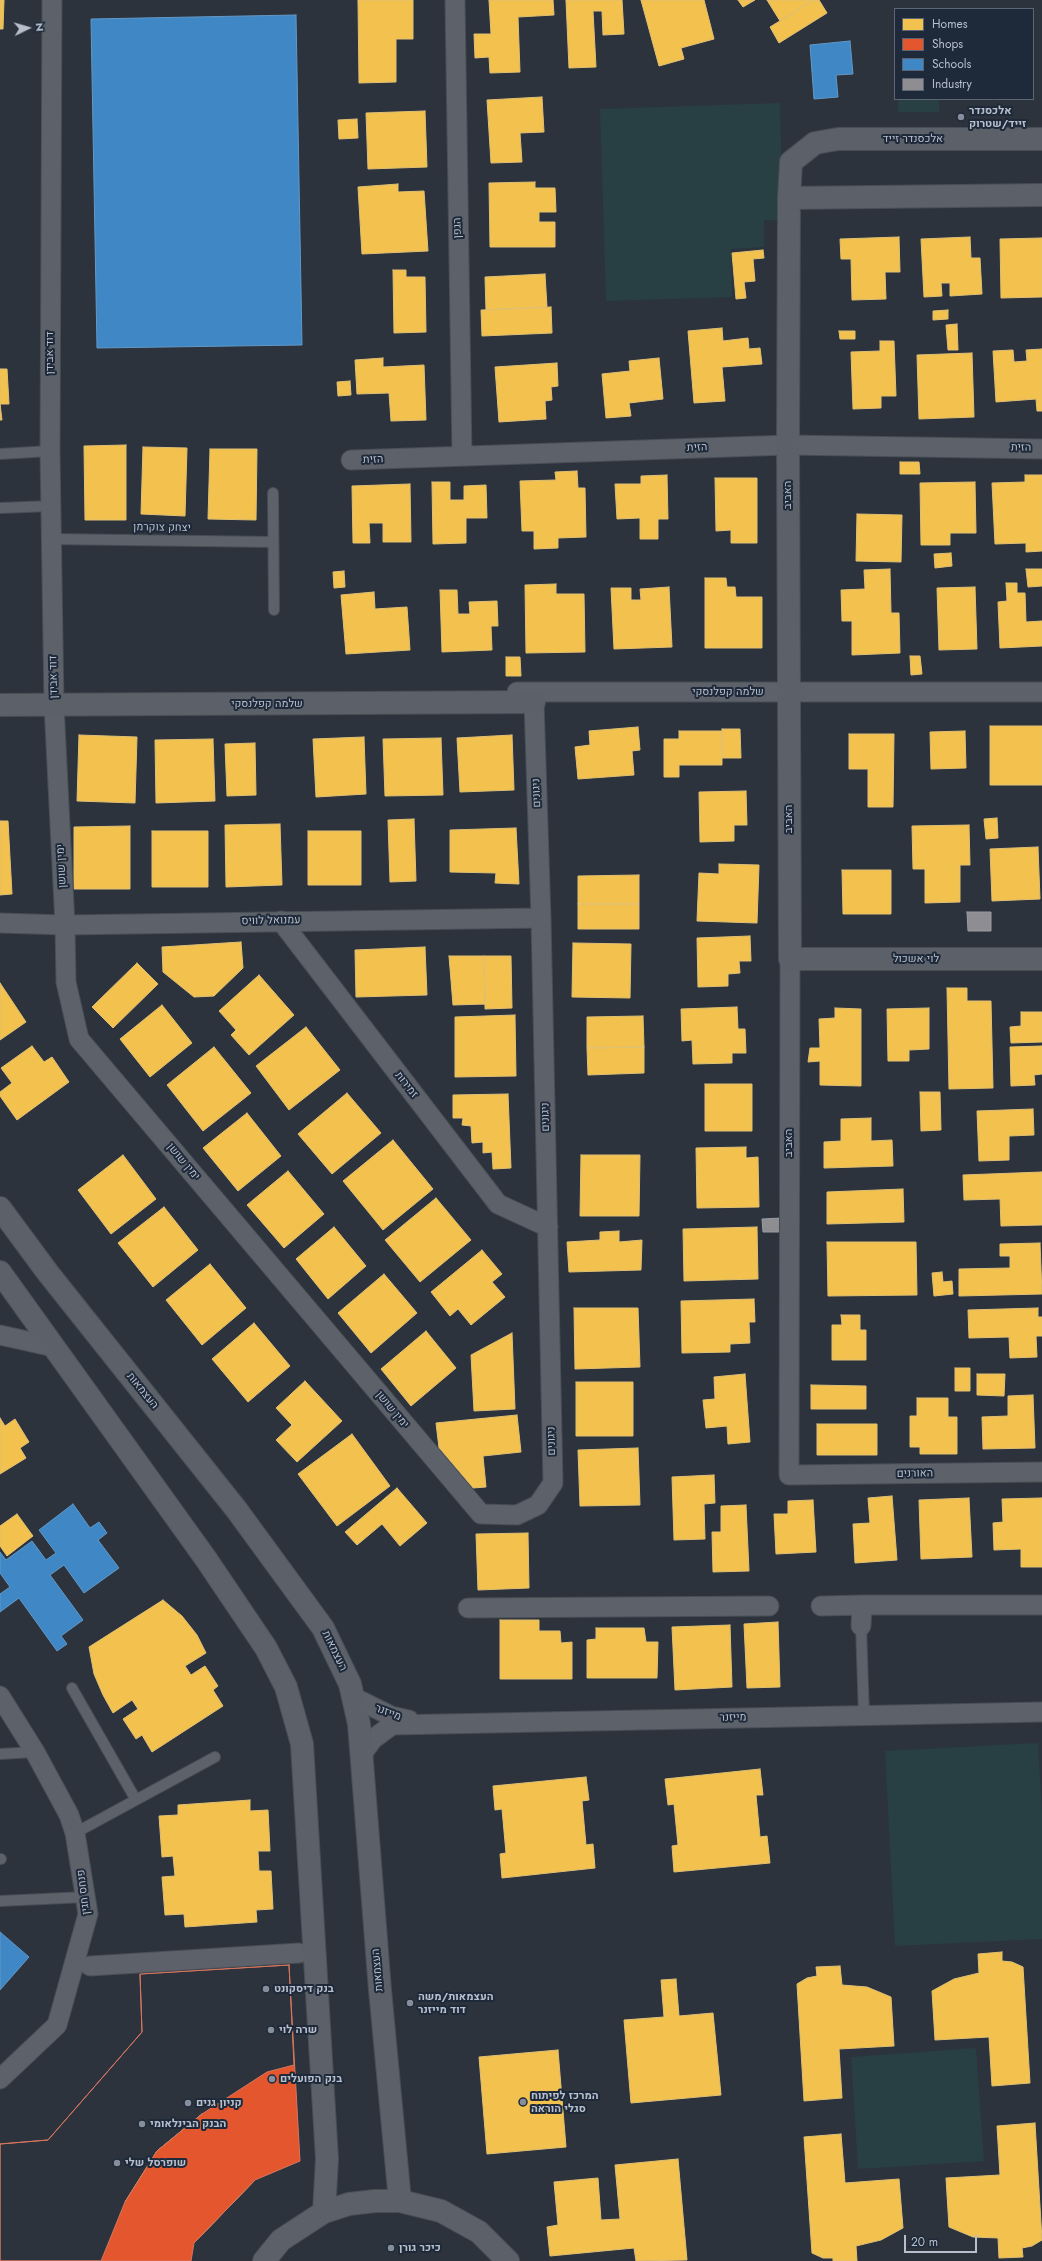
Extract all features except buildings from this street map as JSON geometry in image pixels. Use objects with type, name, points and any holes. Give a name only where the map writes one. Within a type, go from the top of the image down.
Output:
[{"type":"main road","name":"אלכסנדר זייד","points":[[791,162],[815,143],[838,139],[1042,139]]},
{"type":"main road","name":"האביב","points":[[790,958],[788,198],[791,162]]},
{"type":"main road","points":[[788,198],[1042,195]]},
{"type":"main road","name":"שלמה קפלנסקי","points":[[0,705],[534,702]]},
{"type":"main road","name":"לוי אשכול","points":[[790,958],[1042,959]]},
{"type":"main road","name":"העצמאות","points":[[0,1208],[48,1273],[236,1509],[323,1628],[350,1684],[359,1724],[362,1754],[380,1990],[400,2201]]},
{"type":"main road","points":[[0,1272],[206,1559],[266,1648],[286,1687],[302,1744],[327,2159],[324,2212]]},
{"type":"main road","points":[[264,2261],[280,2240],[324,2212],[349,2204],[375,2200],[400,2201],[442,2211],[479,2232],[508,2261]]},
{"type":"street","name":"דוד אבידן","points":[[52,0],[50,451],[54,705]]},
{"type":"street","name":"הגפן","points":[[455,0],[462,456]]},
{"type":"street","name":"הזית","points":[[351,460],[788,445],[1042,448]]},
{"type":"street","name":"שלמה קפלנסקי","points":[[414,692],[1042,692]]},
{"type":"street","name":"ניגונים","points":[[517,1515],[538,1505],[553,1483],[542,918],[534,702]]},
{"type":"street","name":"ימין שושן","points":[[54,705],[65,925],[66,982],[79,1039],[481,1514],[517,1515]]},
{"type":"street","name":"עמנואל לוויס","points":[[0,923],[65,925],[542,918]]},
{"type":"street","name":"זמירות","points":[[281,921],[498,1204],[548,1227]]},
{"type":"street","name":"האביב","points":[[789,1475],[790,958]]},
{"type":"street","points":[[0,1335],[54,1347]]},
{"type":"street","name":"האורנים","points":[[789,1475],[1042,1472]]},
{"type":"street","points":[[861,1626],[862,1605]]},
{"type":"street","points":[[820,1606],[1042,1605]]},
{"type":"street","points":[[468,1608],[769,1606]]},
{"type":"street","name":"פנחס חגין","points":[[0,1696],[35,1752],[69,1816],[75,1833],[88,1914],[57,2025],[0,2079]]},
{"type":"street","name":"מייזנר","points":[[353,1697],[391,1716],[424,1723]]},
{"type":"street","name":"מייזנר","points":[[362,1754],[373,1739],[392,1725],[424,1723],[1042,1712]]},
{"type":"street","points":[[90,1966],[298,1953]]},
{"type":"lane","points":[[0,454],[50,451]]},
{"type":"lane","points":[[273,493],[274,610]]},
{"type":"lane","points":[[0,508],[51,506]]},
{"type":"lane","name":"יצחק צוקרמן","points":[[51,539],[274,542]]},
{"type":"lane","points":[[861,1626],[864,1716]]},
{"type":"lane","points":[[72,1688],[136,1800]]},
{"type":"lane","points":[[0,1754],[35,1752]]},
{"type":"lane","points":[[75,1833],[215,1757]]},
{"type":"lane","points":[[0,1901],[86,1897]]},
{"type":"green space","points":[[898,100],[939,100],[939,112],[898,112]]},
{"type":"green space","points":[[780,103],[783,220],[764,220],[764,247],[731,249],[732,297],[606,301],[600,109]]},
{"type":"green space","points":[[1038,1743],[1042,1812],[1042,1939],[895,1946],[885,1751]]},
{"type":"green space","points":[[976,2048],[984,2161],[858,2169],[851,2057]]},
{"type":"place","name":"אלכסנדר זייד/שטרוק","points":[[961,117]]},
{"type":"place","name":"בנק דיסקונט","points":[[266,1989]]},
{"type":"place","name":"העצמאות/משה דוד מייזנר","points":[[410,2003]]},
{"type":"place","name":"שרה לוי","points":[[271,2030]]},
{"type":"place","name":"בנק הפועלים","points":[[272,2079]]},
{"type":"place","name":"המרכז לפיתוח סגלי הוראה","points":[[523,2102]]},
{"type":"place","name":"קניון גנים","points":[[188,2103]]},
{"type":"place","name":"הבנק הבינלאומי","points":[[142,2124]]},
{"type":"place","name":"שופרסל שלי","points":[[117,2163]]},
{"type":"place","name":"כיכר גורן","points":[[391,2248]]}]
